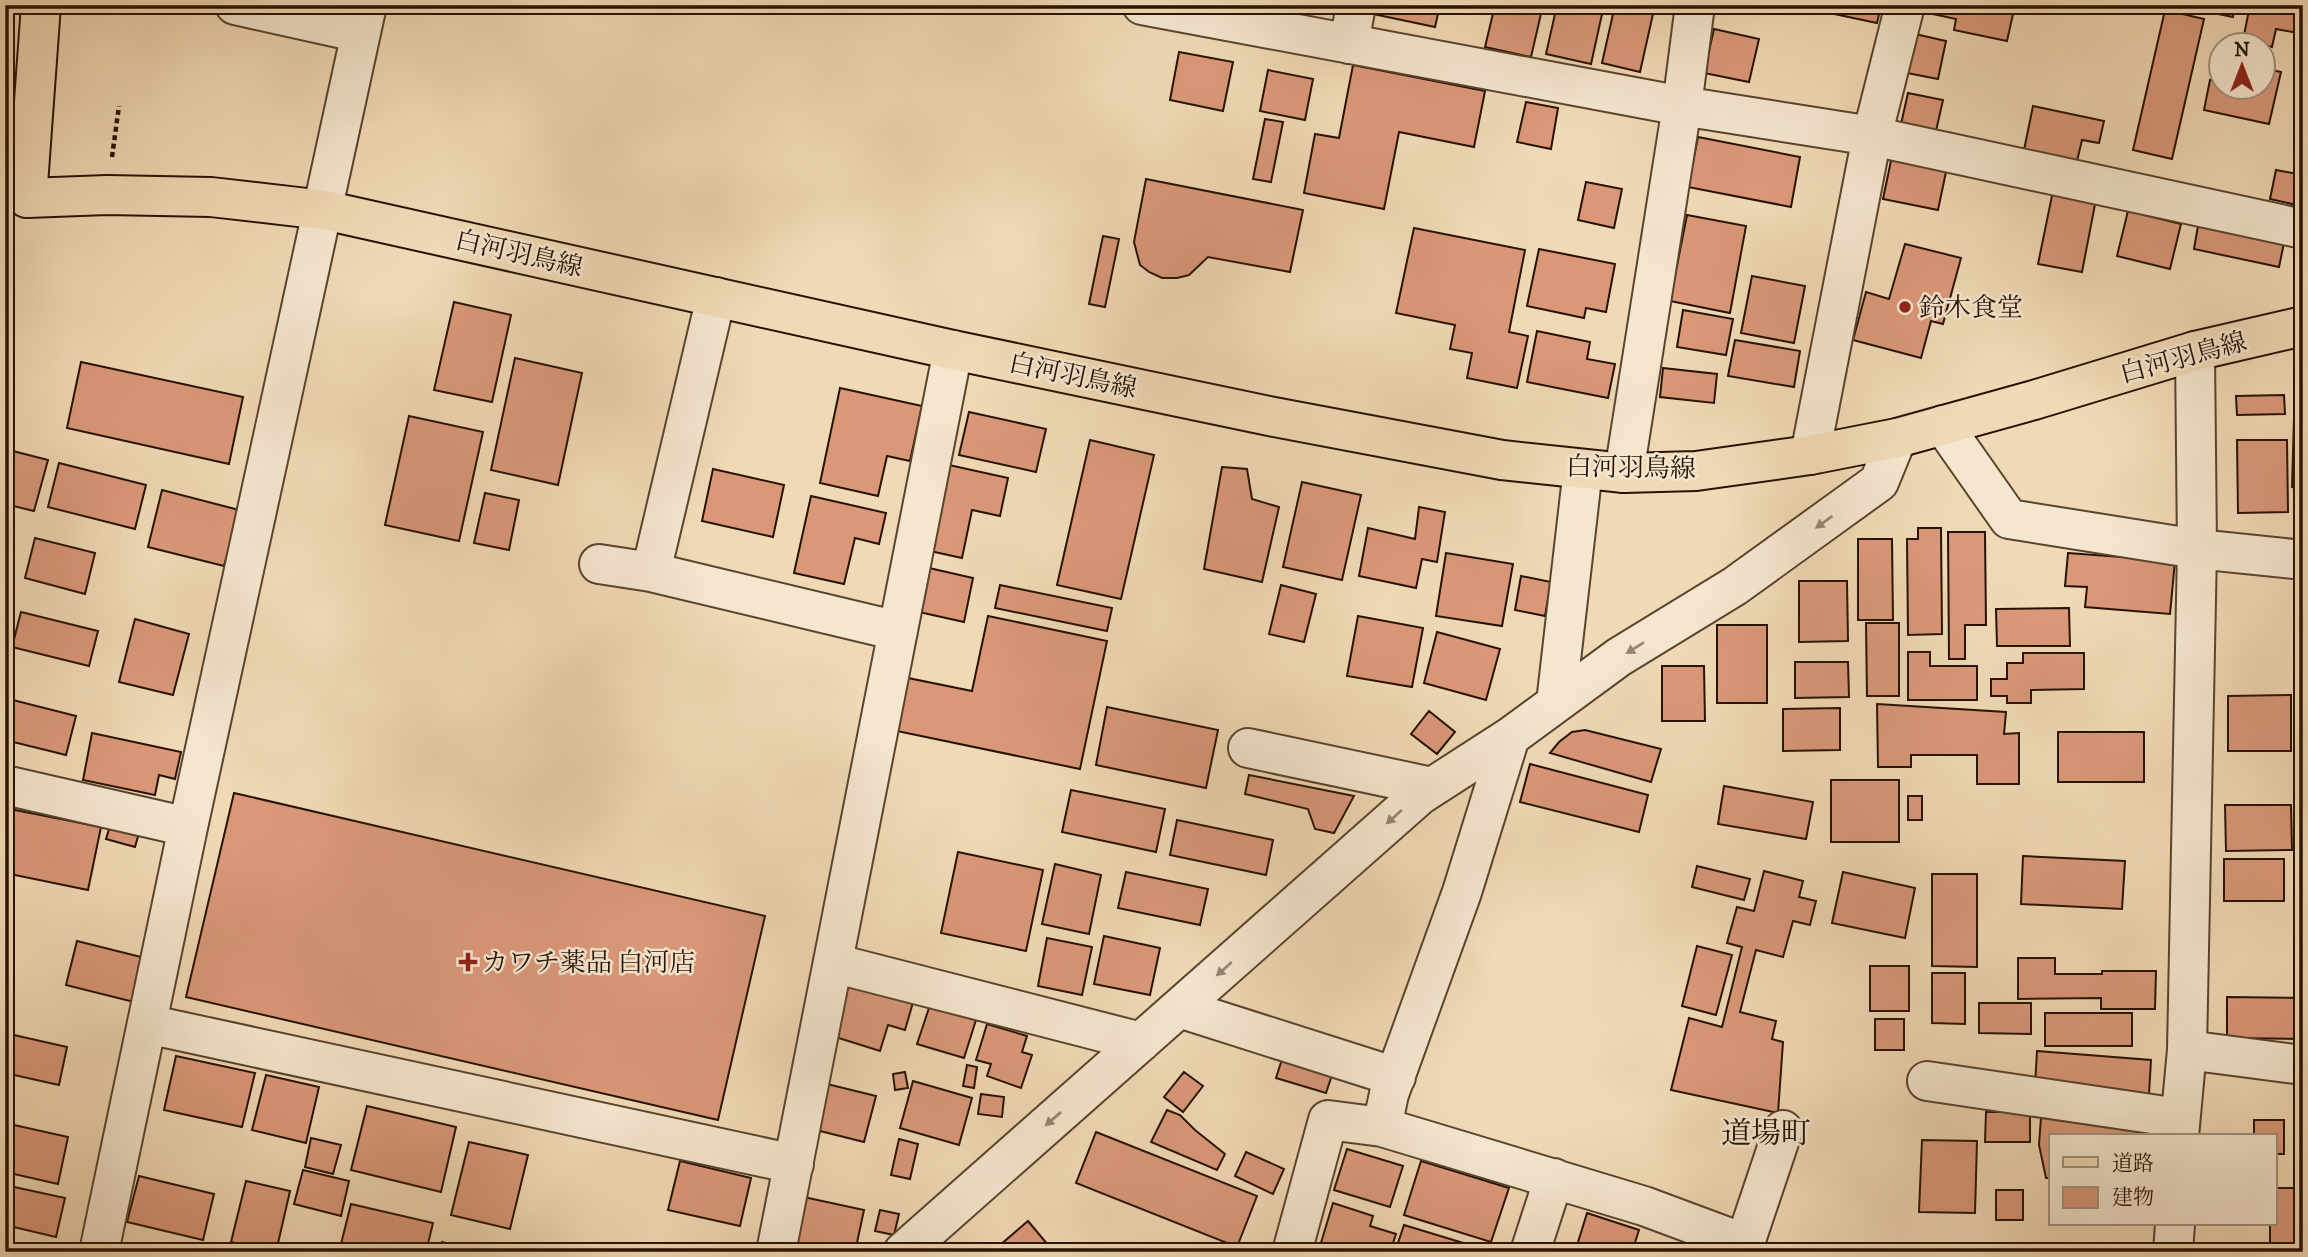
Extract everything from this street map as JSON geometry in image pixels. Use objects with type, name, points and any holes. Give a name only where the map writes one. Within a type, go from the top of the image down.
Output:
[{"type":"main road","name":"白河羽鳥線","points":[[41,5],[13,191],[211,197],[324,209],[953,350],[1269,416],[1502,460],[1624,472],[1696,471],[1810,455],[1897,438],[2195,351],[2303,326]]},
{"type":"street","points":[[99,1252],[188,827],[364,19],[234,5]]},
{"type":"street","points":[[1143,5],[1682,106],[1872,136],[2303,229]]},
{"type":"street","points":[[1349,44],[1356,5]]},
{"type":"street","points":[[1624,472],[1682,106],[1695,5]]},
{"type":"street","points":[[1810,455],[1872,136],[1905,5]]},
{"type":"street","points":[[651,572],[716,297]]},
{"type":"street","points":[[776,1252],[953,350]]},
{"type":"street","points":[[1927,1081],[2179,1127],[2187,1050],[2197,549],[2195,351]]},
{"type":"street","points":[[1943,425],[2009,519],[2197,549],[2303,560]]},
{"type":"street","points":[[903,1252],[1420,794],[1510,737],[1619,657],[1735,586],[1880,482],[1897,438]]},
{"type":"street","points":[[1556,703],[1583,469]]},
{"type":"street","points":[[599,564],[651,572],[898,631]]},
{"type":"street","points":[[1382,1127],[1390,1094],[1462,892],[1510,737]]},
{"type":"street","points":[[1248,748],[1432,787]]},
{"type":"street","points":[[5,785],[188,827]]},
{"type":"street","points":[[833,963],[1141,1042]]},
{"type":"street","points":[[1179,1008],[1396,1077]]},
{"type":"street","points":[[147,1024],[794,1164]]},
{"type":"street","points":[[2187,1050],[2303,1065]]},
{"type":"street","points":[[1292,1252],[1328,1121],[1382,1127],[1644,1206],[1730,1238],[1744,1251],[1783,1130]]},
{"type":"street","points":[[1530,1252],[1554,1178]]},
{"type":"street","points":[[2174,1252],[2175,1226]]},
{"type":"building","points":[[1375,5],[1440,5],[1435,27],[1373,14]]},
{"type":"building","points":[[1495,5],[1543,5],[1531,57],[1485,47]]},
{"type":"building","points":[[1557,5],[1604,5],[1591,64],[1546,54]]},
{"type":"building","points":[[1615,5],[1655,5],[1640,72],[1602,63]]},
{"type":"building","points":[[1764,5],[1799,5],[1797,13]]},
{"type":"building","points":[[1807,5],[1881,5],[1877,23],[1806,8]]},
{"type":"building","points":[[1924,5],[2015,5],[2007,41],[1954,30],[1956,19],[1923,12]]},
{"type":"building","points":[[2220,5],[2235,5],[2233,17],[2218,14]]},
{"type":"building","points":[[2250,5],[2303,5],[2303,34],[2276,29],[2275,32],[2245,32]]},
{"type":"building","points":[[2165,10],[2204,19],[2172,159],[2133,150]]},
{"type":"building","points":[[1714,29],[1759,39],[1749,82],[1704,73]]},
{"type":"building","points":[[1915,34],[1946,41],[1938,79],[1907,73]]},
{"type":"building","points":[[1179,52],[1233,62],[1223,111],[1170,100]]},
{"type":"building","points":[[1353,65],[1485,91],[1474,147],[1399,132],[1384,209],[1304,193],[1315,134],[1339,138]]},
{"type":"building","points":[[1268,70],[1313,79],[1305,120],[1260,111]]},
{"type":"building","points":[[2276,71],[2281,72],[2276,94]]},
{"type":"building","points":[[1908,93],[1943,100],[1936,131],[1901,124]]},
{"type":"building","points":[[2206,100],[2274,102],[2269,124],[2204,110]]},
{"type":"building","points":[[1526,102],[1558,108],[1551,149],[1517,142]]},
{"type":"building","points":[[2033,106],[2104,121],[2099,143],[2082,140],[2077,161],[2024,150]]},
{"type":"building","points":[[1265,119],[1283,122],[1271,182],[1253,179]]},
{"type":"building","points":[[1698,137],[1800,157],[1791,207],[1688,187]]},
{"type":"building","points":[[1892,156],[1947,167],[1938,210],[1883,199]]},
{"type":"building","points":[[2276,170],[2303,175],[2301,206],[2270,199]]},
{"type":"building","points":[[1146,179],[1303,210],[1290,272],[1208,257],[1189,275],[1162,278],[1149,272],[1140,265],[1134,242]]},
{"type":"building","points":[[1586,182],[1622,189],[1614,228],[1578,220]]},
{"type":"building","points":[[2054,186],[2097,194],[2082,272],[2038,264]]},
{"type":"building","points":[[2128,211],[2181,224],[2170,269],[2117,256]]},
{"type":"building","points":[[1687,215],[1746,226],[1730,313],[1670,301]]},
{"type":"building","points":[[2199,220],[2285,238],[2279,267],[2194,249]]},
{"type":"building","points":[[1414,228],[1525,250],[1509,332],[1528,336],[1517,388],[1467,378],[1472,353],[1450,349],[1455,325],[1396,313]]},
{"type":"building","points":[[1103,236],[1119,239],[1105,307],[1089,304]]},
{"type":"building","points":[[1905,244],[1961,258],[1943,324],[1931,321],[1921,358],[1853,340],[1866,292],[1889,299]]},
{"type":"building","points":[[1539,249],[1615,264],[1606,312],[1586,308],[1584,318],[1527,306]]},
{"type":"building","points":[[1752,276],[1805,286],[1794,343],[1741,333]]},
{"type":"building","points":[[454,302],[511,315],[492,402],[434,390]]},
{"type":"building","points":[[1683,310],[1733,319],[1726,355],[1677,347]]},
{"type":"building","points":[[1537,331],[1590,342],[1587,359],[1615,364],[1608,398],[1527,382]]},
{"type":"building","points":[[1735,340],[1800,351],[1794,387],[1728,376]]},
{"type":"building","points":[[515,358],[582,373],[558,485],[491,470]]},
{"type":"building","points":[[81,362],[243,397],[229,464],[67,428]]},
{"type":"building","points":[[1663,368],[1717,374],[1714,403],[1660,397]]},
{"type":"building","points":[[840,388],[922,406],[910,461],[887,456],[878,496],[820,483]]},
{"type":"building","points":[[2284,395],[2285,414],[2237,415],[2236,396]]},
{"type":"building","points":[[969,412],[1046,429],[1036,472],[959,455]]},
{"type":"building","points":[[409,416],[483,432],[459,541],[385,525]]},
{"type":"building","points":[[2294,418],[2303,418],[2303,488],[2292,487]]},
{"type":"building","points":[[1090,440],[1154,455],[1121,599],[1057,585]]},
{"type":"building","points":[[2237,440],[2287,440],[2288,512],[2238,513]]},
{"type":"building","points":[[5,449],[48,460],[34,511],[5,504]]},
{"type":"building","points":[[59,463],[146,485],[135,529],[48,507]]},
{"type":"building","points":[[949,465],[1008,478],[1000,516],[972,510],[962,558],[930,551]]},
{"type":"building","points":[[1222,467],[1247,469],[1252,499],[1279,507],[1262,582],[1204,569]]},
{"type":"building","points":[[713,469],[784,485],[773,537],[702,521]]},
{"type":"building","points":[[1302,482],[1361,495],[1342,580],[1283,567]]},
{"type":"building","points":[[162,490],[239,510],[224,566],[148,547]]},
{"type":"building","points":[[485,493],[519,500],[509,550],[474,543]]},
{"type":"building","points":[[811,496],[886,513],[879,544],[855,538],[844,584],[794,573]]},
{"type":"building","points":[[1419,507],[1445,512],[1437,562],[1422,559],[1416,588],[1359,576],[1368,528],[1415,539]]},
{"type":"building","points":[[1918,528],[1941,528],[1942,634],[1908,635],[1907,539],[1918,539]]},
{"type":"building","points":[[1948,532],[1985,532],[1986,625],[1965,625],[1965,659],[1949,659]]},
{"type":"building","points":[[5,537],[12,539],[5,568]]},
{"type":"building","points":[[35,538],[95,553],[85,594],[25,578]]},
{"type":"building","points":[[1858,539],[1892,539],[1893,620],[1858,620]]},
{"type":"building","points":[[1446,553],[1513,564],[1502,626],[1436,616]]},
{"type":"building","points":[[2068,553],[2175,561],[2170,614],[2085,607],[2087,587],[2065,586]]},
{"type":"building","points":[[929,568],[973,578],[964,622],[919,612]]},
{"type":"building","points":[[1521,576],[1551,582],[1545,616],[1515,610]]},
{"type":"building","points":[[1799,581],[1847,581],[1848,641],[1799,642]]},
{"type":"building","points":[[1000,585],[1112,608],[1107,631],[995,608]]},
{"type":"building","points":[[1281,585],[1316,594],[1304,642],[1269,634]]},
{"type":"building","points":[[2069,608],[2070,646],[1997,646],[1996,609]]},
{"type":"building","points":[[21,612],[98,631],[89,666],[12,647]]},
{"type":"building","points":[[988,616],[1107,641],[1080,769],[892,730],[903,677],[972,691]]},
{"type":"building","points":[[1358,616],[1423,628],[1412,687],[1347,676]]},
{"type":"building","points":[[135,619],[189,634],[173,695],[119,682]]},
{"type":"building","points":[[1866,623],[1899,623],[1899,696],[1867,696]]},
{"type":"building","points":[[1717,625],[1767,625],[1767,703],[1717,703]]},
{"type":"building","points":[[1437,632],[1500,649],[1486,700],[1424,683]]},
{"type":"building","points":[[1908,652],[1930,652],[1930,666],[1977,666],[1977,700],[1908,700]]},
{"type":"building","points":[[2023,653],[2084,653],[2084,689],[2031,690],[2031,703],[2007,703],[2007,696],[1991,696],[1991,679],[2007,679],[2007,663],[2023,663]]},
{"type":"building","points":[[1795,662],[1848,662],[1849,697],[1795,698]]},
{"type":"building","points":[[1662,666],[1704,666],[1705,721],[1662,721]]},
{"type":"building","points":[[2291,695],[2291,751],[2228,751],[2228,696]]},
{"type":"building","points":[[5,698],[76,716],[66,755],[5,740]]},
{"type":"building","points":[[2299,703],[2303,703],[2303,743],[2300,743]]},
{"type":"building","points":[[1877,704],[2006,712],[2004,734],[2019,733],[2019,784],[1977,784],[1977,755],[1911,755],[1911,767],[1878,767]]},
{"type":"building","points":[[1107,707],[1218,730],[1206,788],[1096,765]]},
{"type":"building","points":[[1840,708],[1840,750],[1783,751],[1783,709]]},
{"type":"building","points":[[1429,711],[1455,732],[1437,754],[1411,734]]},
{"type":"building","points":[[1585,730],[1661,749],[1651,782],[1550,753],[1572,732]]},
{"type":"building","points":[[2058,732],[2144,732],[2144,782],[2058,782]]},
{"type":"building","points":[[92,733],[181,752],[175,779],[159,775],[155,795],[83,780]]},
{"type":"building","points":[[1530,764],[1648,795],[1639,832],[1520,802]]},
{"type":"building","points":[[1249,775],[1354,796],[1334,833],[1315,829],[1308,809],[1245,794]]},
{"type":"building","points":[[1831,780],[1899,780],[1899,842],[1831,842]]},
{"type":"building","points":[[1724,786],[1813,802],[1806,839],[1718,824]]},
{"type":"building","points":[[1071,790],[1165,809],[1156,852],[1062,832]]},
{"type":"building","points":[[234,793],[765,916],[718,1120],[186,997]]},
{"type":"building","points":[[1908,796],[1922,796],[1922,820],[1908,820]]},
{"type":"building","points":[[2225,805],[2291,805],[2292,850],[2226,851]]},
{"type":"building","points":[[5,808],[101,827],[88,890],[5,873]]},
{"type":"building","points":[[2299,814],[2303,814],[2303,854],[2300,854]]},
{"type":"building","points":[[1177,820],[1273,840],[1266,875],[1170,855]]},
{"type":"building","points":[[110,826],[139,833],[135,847],[106,839]]},
{"type":"building","points":[[958,852],[1043,870],[1026,951],[941,933]]},
{"type":"building","points":[[2023,856],[2125,861],[2122,909],[2021,904]]},
{"type":"building","points":[[2224,859],[2284,859],[2284,901],[2224,901]]},
{"type":"building","points":[[1055,864],[1101,875],[1089,934],[1042,924]]},
{"type":"building","points":[[1697,866],[1750,879],[1744,900],[1692,887]]},
{"type":"building","points":[[2299,870],[2303,871],[2303,920],[2295,920]]},
{"type":"building","points":[[1764,871],[1803,881],[1799,897],[1816,901],[1810,925],[1793,921],[1783,957],[1756,950],[1740,1012],[1776,1021],[1772,1039],[1783,1042],[1778,1113],[1671,1090],[1689,1018],[1722,1027],[1742,947],[1727,943],[1737,907],[1754,911]]},
{"type":"building","points":[[1126,872],[1208,889],[1200,925],[1118,908]]},
{"type":"building","points":[[1843,872],[1915,888],[1905,938],[1832,923]]},
{"type":"building","points":[[1932,874],[1977,874],[1977,967],[1932,966]]},
{"type":"building","points":[[1104,936],[1160,948],[1150,995],[1094,984]]},
{"type":"building","points":[[1047,938],[1092,947],[1082,995],[1038,986]]},
{"type":"building","points":[[77,941],[145,958],[134,1002],[66,985]]},
{"type":"building","points":[[1697,946],[1732,955],[1716,1015],[1682,1006]]},
{"type":"building","points":[[2018,958],[2055,958],[2055,974],[2156,971],[2155,1009],[2101,1009],[2101,998],[2018,999]]},
{"type":"building","points":[[1870,966],[1909,966],[1909,1011],[1870,1011]]},
{"type":"building","points":[[1932,973],[1965,973],[1965,1024],[1932,1023]]},
{"type":"building","points":[[843,979],[914,999],[905,1030],[888,1025],[880,1051],[826,1034]]},
{"type":"building","points":[[2227,997],[2303,998],[2303,1039],[2227,1038]]},
{"type":"building","points":[[1979,1003],[2031,1003],[2031,1034],[1979,1033]]},
{"type":"building","points":[[930,1005],[976,1020],[964,1058],[917,1044]]},
{"type":"building","points":[[2045,1013],[2132,1013],[2132,1046],[2045,1046]]},
{"type":"building","points":[[1875,1019],[1904,1019],[1904,1050],[1875,1050]]},
{"type":"building","points":[[987,1024],[1027,1036],[1022,1052],[1032,1055],[1021,1088],[987,1076],[991,1064],[976,1060]]},
{"type":"building","points":[[5,1033],[67,1047],[59,1085],[5,1073]]},
{"type":"building","points":[[2037,1051],[2151,1060],[2149,1094],[2035,1085]]},
{"type":"building","points":[[176,1056],[255,1073],[242,1127],[164,1110]]},
{"type":"building","points":[[1283,1056],[1333,1072],[1326,1093],[1276,1078]]},
{"type":"building","points":[[967,1065],[977,1067],[974,1088],[963,1086]]},
{"type":"building","points":[[905,1072],[908,1088],[895,1090],[893,1074]]},
{"type":"building","points":[[1184,1072],[1203,1086],[1183,1112],[1164,1097]]},
{"type":"building","points":[[266,1075],[319,1087],[306,1143],[252,1130]]},
{"type":"building","points":[[913,1081],[972,1098],[959,1145],[900,1128]]},
{"type":"building","points":[[819,1082],[876,1096],[864,1142],[808,1128]]},
{"type":"building","points":[[981,1094],[1004,1097],[1002,1117],[978,1114]]},
{"type":"building","points":[[367,1106],[456,1127],[441,1192],[351,1170]]},
{"type":"building","points":[[1167,1110],[1180,1115],[1225,1154],[1217,1170],[1151,1142]]},
{"type":"building","points":[[1986,1112],[2030,1112],[2030,1142],[1985,1142]]},
{"type":"building","points":[[2041,1117],[2149,1126],[2148,1134],[2049,1134],[2049,1178],[2046,1178],[2039,1145]]},
{"type":"building","points":[[2254,1120],[2284,1120],[2284,1154],[2276,1154],[2276,1134],[2254,1134]]},
{"type":"building","points":[[5,1123],[68,1137],[58,1184],[5,1172]]},
{"type":"building","points":[[1096,1132],[1257,1196],[1237,1247],[1076,1183]]},
{"type":"building","points":[[311,1138],[341,1145],[333,1174],[305,1167]]},
{"type":"building","points":[[899,1139],[918,1144],[910,1179],[891,1175]]},
{"type":"building","points":[[1922,1140],[1977,1141],[1975,1213],[1919,1212]]},
{"type":"building","points":[[469,1142],[528,1155],[510,1229],[451,1215]]},
{"type":"building","points":[[1347,1149],[1403,1166],[1390,1207],[1334,1190]]},
{"type":"building","points":[[1246,1152],[1284,1169],[1273,1194],[1235,1176]]},
{"type":"building","points":[[680,1161],[751,1178],[740,1226],[668,1210]]},
{"type":"building","points":[[1421,1161],[1509,1188],[1491,1242],[1404,1215]]},
{"type":"building","points":[[303,1170],[349,1181],[341,1216],[294,1204]]},
{"type":"building","points":[[139,1176],[214,1194],[203,1240],[127,1222]]},
{"type":"building","points":[[246,1181],[290,1191],[276,1252],[231,1242]]},
{"type":"building","points":[[5,1185],[65,1198],[56,1237],[5,1225]]},
{"type":"building","points":[[2276,1188],[2296,1188],[2296,1252],[2270,1252],[2270,1226],[2276,1226]]},
{"type":"building","points":[[1996,1190],[2023,1190],[2023,1220],[1996,1220]]},
{"type":"building","points":[[799,1196],[864,1210],[855,1252],[787,1252]]},
{"type":"building","points":[[1333,1203],[1373,1216],[1370,1226],[1396,1234],[1390,1252],[1337,1252],[1320,1246]]},
{"type":"building","points":[[351,1204],[433,1223],[426,1252],[339,1252]]},
{"type":"building","points":[[880,1210],[899,1214],[894,1235],[875,1231]]},
{"type":"building","points":[[1587,1213],[1639,1230],[1632,1252],[1575,1252]]},
{"type":"building","points":[[1028,1221],[1054,1252],[992,1252],[1000,1245]]},
{"type":"building","points":[[1404,1225],[1483,1249],[1482,1252],[1395,1252]]},
{"type":"building","points":[[442,1242],[481,1252],[439,1252]]},
{"type":"building","points":[[658,1248],[699,1249],[699,1252],[658,1252]]},
{"type":"building","points":[[2011,1248],[2038,1252],[2010,1252]]},
{"type":"place","name":"鈴木食堂","points":[[1905,307]]},
{"type":"place","name":"カワチ薬品 白河店","points":[[468,962]]},
{"type":"district","name":"道場町","points":[[1766,1133]]}]
